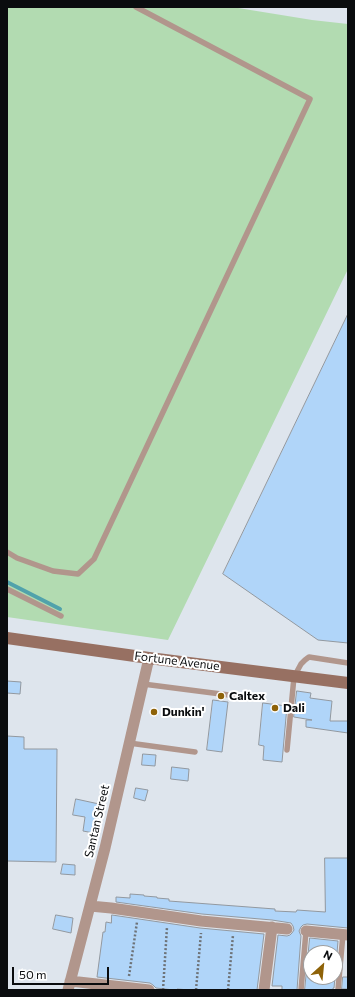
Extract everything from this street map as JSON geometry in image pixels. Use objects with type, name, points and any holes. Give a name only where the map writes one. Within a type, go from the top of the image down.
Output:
[{"type":"main road","name":"Fortune Avenue","points":[[7,638],[149,658],[348,683]]},
{"type":"street","name":"Santan Street","points":[[69,985],[106,841],[149,658]]},
{"type":"street","points":[[90,906],[138,911],[202,921],[287,929]]},
{"type":"street","points":[[264,990],[272,927]]},
{"type":"street","points":[[306,931],[345,934]]},
{"type":"street","points":[[69,985],[149,990]]},
{"type":"lane","points":[[7,552],[18,558],[53,571],[78,574],[94,559],[310,99],[136,7]]},
{"type":"lane","points":[[7,589],[61,616]]},
{"type":"lane","points":[[287,750],[294,677],[301,664],[309,658],[348,663]]},
{"type":"lane","points":[[143,684],[252,698]]},
{"type":"lane","points":[[129,743],[195,752]]},
{"type":"lane","points":[[301,990],[306,931]]},
{"type":"lane","points":[[338,990],[345,934]]},
{"type":"path","points":[[128,988],[138,911]]},
{"type":"path","points":[[163,990],[168,916]]},
{"type":"path","points":[[196,990],[202,921]]},
{"type":"path","points":[[228,990],[234,924]]},
{"type":"green space","points":[[7,7],[232,7],[312,20],[348,24],[348,269],[168,640],[7,617]]},
{"type":"building","points":[[348,314],[348,643],[318,640],[223,574]]},
{"type":"building","points":[[7,681],[21,682],[20,694],[7,693]]},
{"type":"building","points":[[297,691],[311,693],[310,698],[332,701],[330,721],[348,721],[348,733],[306,727],[306,720],[312,720],[294,717]]},
{"type":"building","points":[[213,700],[228,702],[222,752],[207,750]]},
{"type":"building","points":[[263,703],[287,706],[282,762],[263,760],[264,746],[259,745]]},
{"type":"building","points":[[7,736],[24,737],[24,749],[57,749],[56,862],[7,861]]},
{"type":"building","points":[[143,754],[156,755],[155,766],[142,765]]},
{"type":"building","points":[[172,767],[189,769],[188,781],[171,779]]},
{"type":"building","points":[[136,788],[148,790],[145,801],[134,798]]},
{"type":"building","points":[[76,799],[99,804],[95,821],[101,822],[99,834],[83,831],[85,817],[73,815]]},
{"type":"building","points":[[325,858],[348,858],[348,928],[307,924],[301,927],[299,931],[301,936],[297,990],[282,990],[282,986],[272,986],[278,935],[290,935],[294,930],[291,923],[202,914],[116,902],[116,897],[130,898],[130,894],[169,899],[169,901],[275,909],[275,911],[296,912],[297,910],[325,912]]},
{"type":"building","points":[[63,864],[75,865],[75,875],[61,874]]},
{"type":"building","points":[[56,915],[73,918],[71,933],[53,929]]},
{"type":"building","points":[[112,915],[200,928],[264,934],[257,990],[174,990],[156,988],[150,983],[97,977],[103,932],[105,932],[106,922],[111,923]]},
{"type":"building","points":[[310,938],[338,941],[338,945],[309,945]]},
{"type":"building","points":[[343,977],[348,977],[348,989],[342,989]]},
{"type":"building","points":[[305,985],[334,985],[333,990],[305,990]]},
{"type":"waterway","points":[[7,582],[60,609]]},
{"type":"place","name":"Caltex","points":[[221,696]]},
{"type":"place","name":"Dali","points":[[275,708]]},
{"type":"place","name":"Dunkin'","points":[[154,712]]}]
